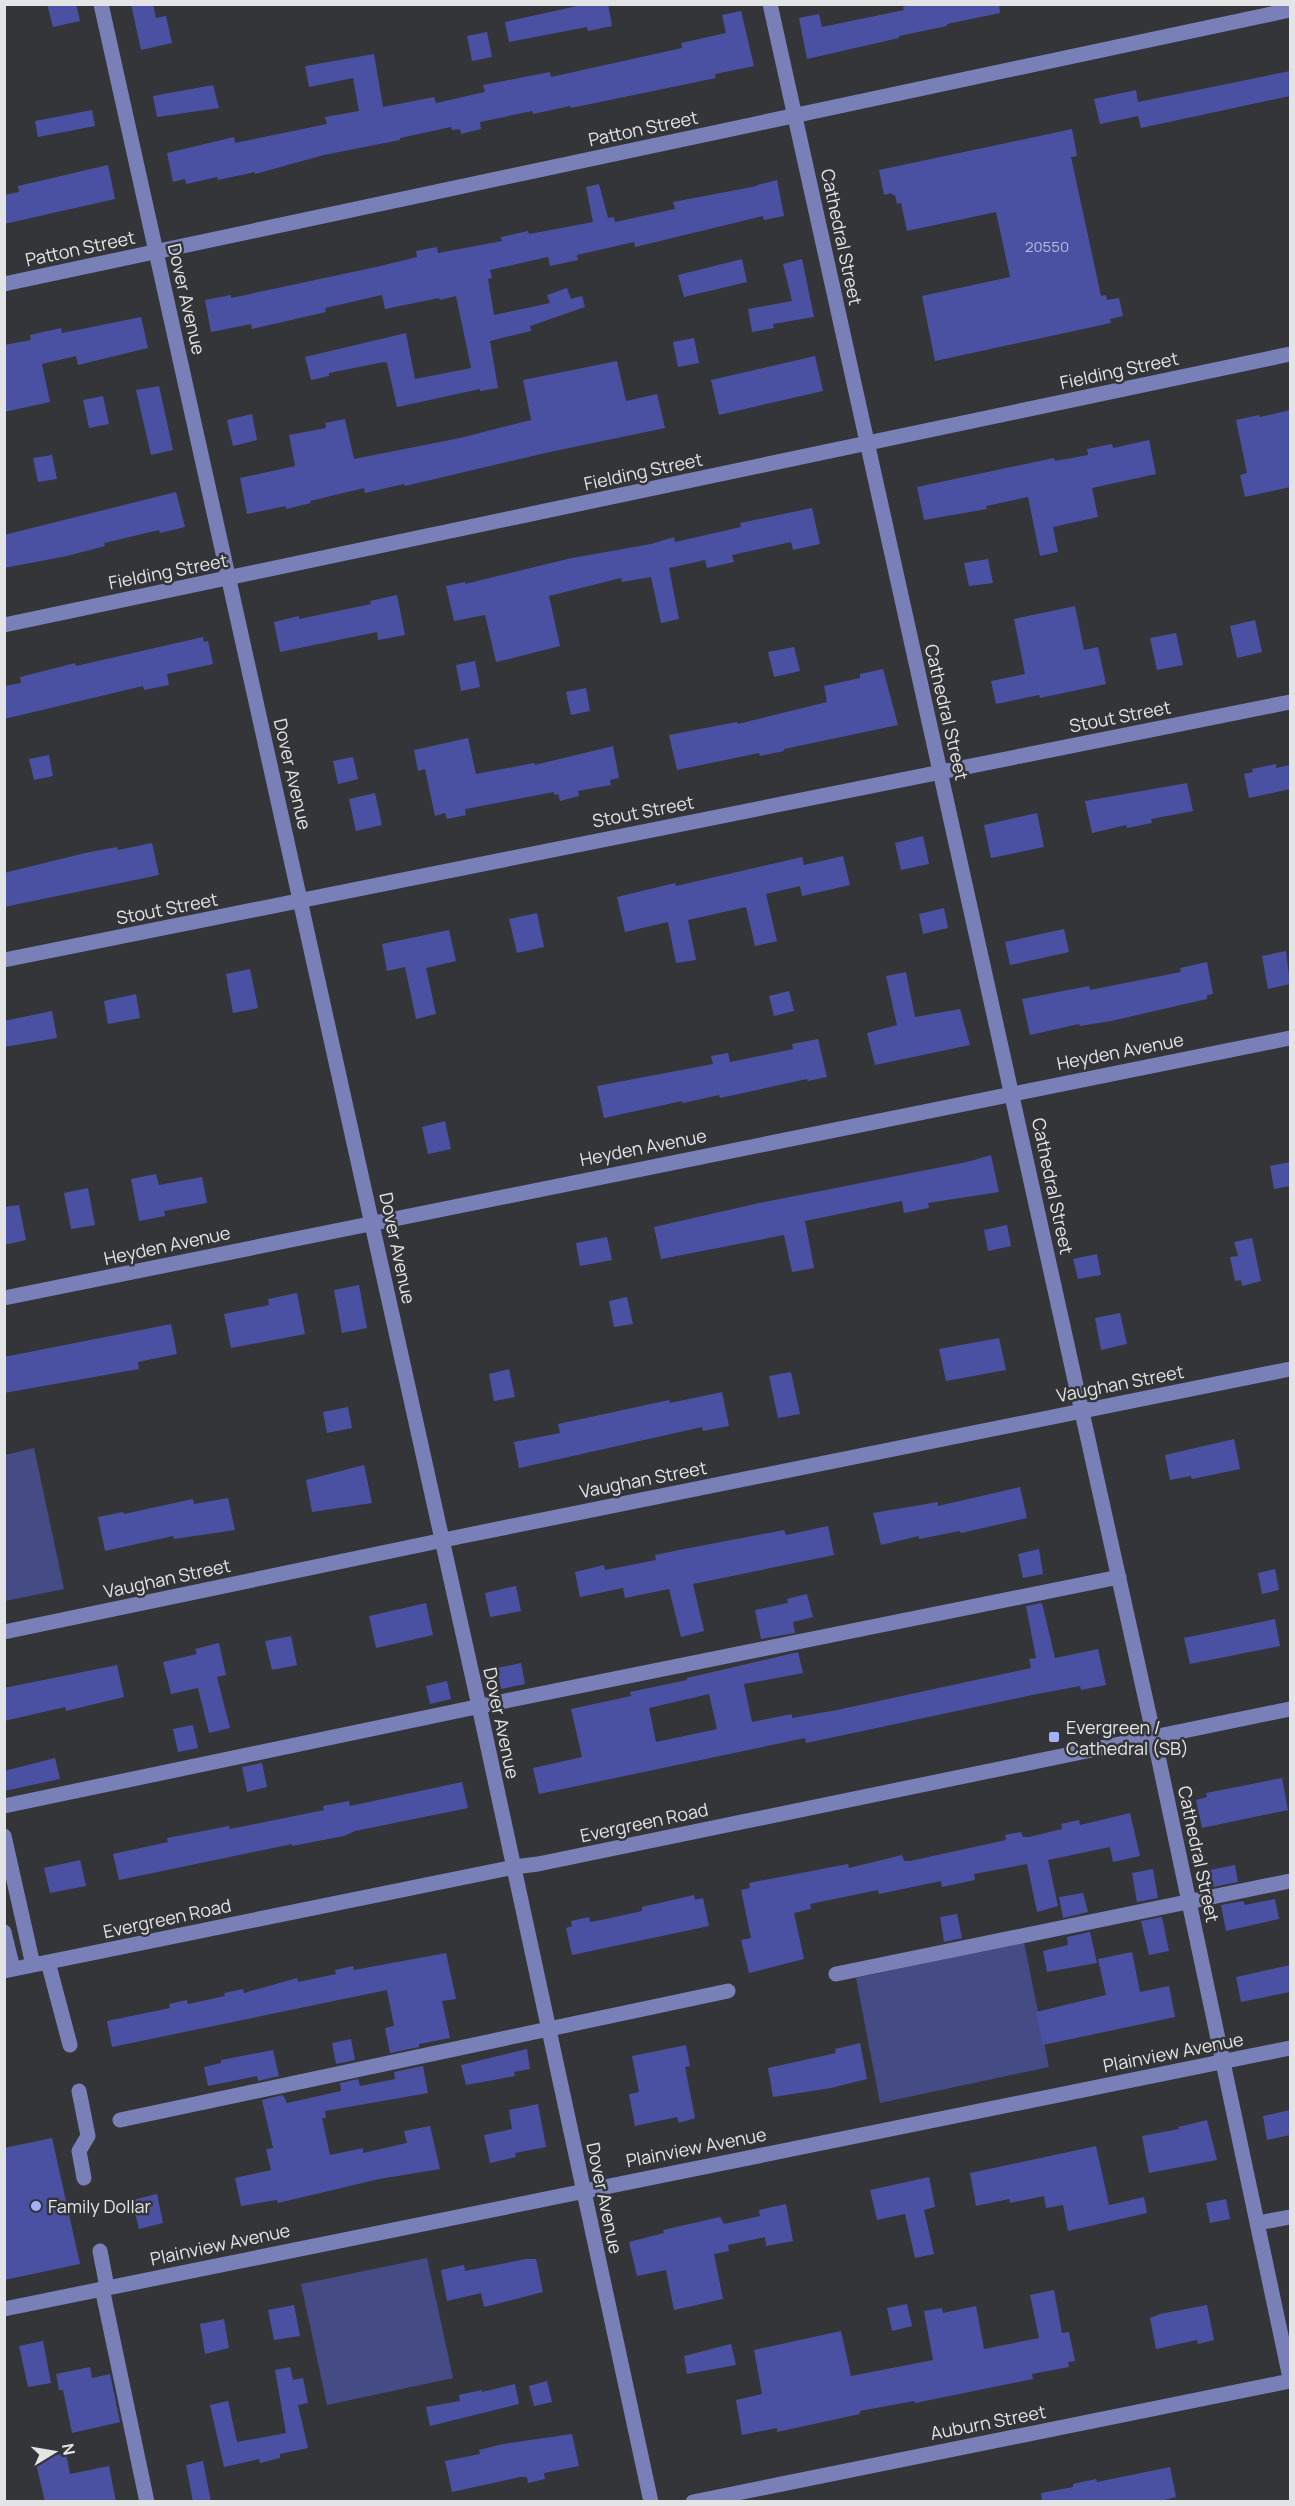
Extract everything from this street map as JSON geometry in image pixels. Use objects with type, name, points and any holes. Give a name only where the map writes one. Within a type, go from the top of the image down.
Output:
[{"type":"street","name":"Dover Avenue","points":[[101,4],[479,1706],[651,2502]]},
{"type":"street","name":"Cathedral Street","points":[[770,4],[1119,1577],[1290,2379]]},
{"type":"street","name":"Patton Street","points":[[4,284],[1290,10]]},
{"type":"street","name":"Fielding Street","points":[[4,626],[1290,354]]},
{"type":"street","name":"Stout Street","points":[[4,960],[1290,702]]},
{"type":"street","name":"Heyden Avenue","points":[[4,1298],[1012,1092],[1290,1038]]},
{"type":"street","name":"Vaughan Street","points":[[4,1632],[442,1540],[1290,1369]]},
{"type":"street","points":[[4,1806],[479,1706],[1119,1577]]},
{"type":"street","name":"Evergreen Road","points":[[9,1970],[1290,1709]]},
{"type":"street","points":[[4,1836],[40,1964],[70,2045]]},
{"type":"street","points":[[836,1974],[1290,1881]]},
{"type":"street","points":[[4,1932],[9,1970]]},
{"type":"street","points":[[120,2120],[728,1991]]},
{"type":"street","name":"Plainview Avenue","points":[[4,2309],[1290,2048]]},
{"type":"street","points":[[79,2091],[88,2136],[79,2151],[84,2178]]},
{"type":"street","points":[[1258,2223],[1290,2217]]},
{"type":"street","points":[[100,2251],[105,2288],[147,2502]]},
{"type":"street","name":"Auburn Street","points":[[693,2502],[1290,2379]]},
{"type":"shaded area","points":[[34,1448],[64,1589],[5,1601],[5,1455]]},
{"type":"shaded area","points":[[1024,1942],[1049,2067],[880,2103],[856,1978]]},
{"type":"shaded area","points":[[427,2258],[453,2378],[327,2405],[301,2284]]},
{"type":"building","points":[[47,4],[76,4],[80,21],[53,27]]},
{"type":"building","points":[[131,4],[153,4],[156,18],[166,16],[172,43],[141,50]]},
{"type":"building","points":[[586,4],[608,4],[612,26],[588,31],[587,27],[509,42],[505,22]]},
{"type":"building","points":[[915,4],[999,4],[1000,13],[807,59],[799,18],[819,14],[822,27],[904,10],[903,7]]},
{"type":"building","points":[[741,11],[754,66],[715,74],[716,78],[571,108],[570,106],[533,114],[532,111],[480,122],[481,129],[461,134],[460,129],[452,130],[451,127],[324,155],[255,174],[255,172],[218,180],[217,177],[186,184],[185,179],[173,182],[167,153],[234,137],[235,143],[327,124],[325,117],[359,111],[353,78],[309,87],[305,66],[374,54],[383,107],[434,97],[436,103],[485,92],[483,85],[550,72],[551,77],[682,48],[681,43],[726,33],[722,15]]},
{"type":"building","points":[[487,32],[492,57],[472,61],[467,36]]},
{"type":"building","points":[[1290,71],[1290,96],[1141,128],[1138,116],[1100,124],[1094,99],[1136,90],[1138,102]]},
{"type":"building","points":[[213,85],[219,108],[157,117],[153,96]]},
{"type":"building","points":[[92,110],[95,126],[38,137],[35,121]]},
{"type":"building","points":[[1072,129],[1077,156],[1071,157],[1101,296],[1106,295],[1107,300],[1119,298],[1123,316],[1110,319],[1111,323],[935,361],[922,296],[1010,277],[996,212],[907,231],[901,203],[897,204],[895,195],[892,193],[884,195],[879,170]]},
{"type":"building","points":[[108,165],[115,199],[4,224],[4,195],[19,192],[18,186]]},
{"type":"building","points":[[777,180],[784,216],[764,220],[763,216],[635,247],[634,242],[577,255],[578,260],[550,266],[548,257],[490,270],[492,278],[488,279],[494,315],[550,303],[547,295],[567,288],[571,299],[582,296],[585,307],[530,326],[531,331],[490,341],[498,388],[480,391],[480,389],[397,407],[387,363],[384,362],[329,373],[329,376],[311,380],[305,357],[406,333],[415,379],[471,368],[456,296],[385,309],[382,295],[325,308],[326,312],[252,329],[251,324],[211,332],[205,300],[231,295],[231,298],[376,267],[417,257],[416,251],[437,247],[438,253],[502,241],[501,237],[528,231],[529,234],[593,222],[586,187],[599,184],[608,218],[614,217],[615,222],[675,209],[673,202]]},
{"type":"building","points":[[742,259],[747,282],[684,297],[678,275]]},
{"type":"building","points":[[802,259],[814,317],[773,324],[774,328],[752,332],[748,309],[792,301],[783,264]]},
{"type":"building","points":[[141,317],[148,348],[78,365],[76,356],[42,364],[50,402],[4,412],[4,345],[31,340],[30,335],[61,328],[62,333]]},
{"type":"building","points":[[694,338],[699,363],[678,367],[673,342]]},
{"type":"building","points":[[815,356],[823,391],[719,415],[711,380]]},
{"type":"building","points":[[617,361],[626,401],[657,394],[665,428],[405,486],[404,484],[365,493],[364,488],[286,509],[286,506],[247,514],[240,478],[295,466],[289,435],[326,428],[325,423],[345,419],[354,459],[460,438],[531,420],[523,380]]},
{"type":"building","points":[[159,386],[173,450],[151,455],[136,390]]},
{"type":"building","points":[[103,396],[109,424],[89,428],[83,400]]},
{"type":"building","points":[[1290,410],[1290,487],[1245,497],[1240,475],[1247,473],[1236,420]]},
{"type":"building","points":[[252,414],[257,440],[233,446],[227,420]]},
{"type":"building","points":[[1149,440],[1156,474],[1092,488],[1098,517],[1053,527],[1058,552],[1040,556],[1028,497],[986,506],[987,509],[924,520],[917,487],[1054,458],[1055,461],[1088,455],[1087,449],[1112,444],[1113,448]]},
{"type":"building","points":[[52,455],[57,479],[38,482],[33,458]]},
{"type":"building","points":[[176,492],[185,527],[160,533],[159,530],[104,543],[105,546],[67,556],[4,568],[4,535]]},
{"type":"building","points":[[812,508],[820,544],[793,550],[791,542],[732,555],[734,562],[707,568],[705,560],[669,568],[679,619],[661,623],[651,577],[622,582],[621,578],[549,596],[560,646],[496,662],[485,615],[454,621],[446,586],[465,582],[465,584],[572,558],[651,544],[674,537],[675,542],[741,527],[740,523]]},
{"type":"building","points":[[988,559],[993,583],[969,586],[964,563]]},
{"type":"building","points":[[397,595],[405,635],[378,640],[377,632],[280,652],[274,622],[371,604],[370,601]]},
{"type":"building","points":[[1075,606],[1084,650],[1098,647],[1106,684],[1040,698],[1039,695],[996,704],[991,681],[1025,674],[1014,619]]},
{"type":"building","points":[[1255,620],[1262,652],[1237,658],[1230,626]]},
{"type":"building","points":[[1176,633],[1183,665],[1157,670],[1150,638]]},
{"type":"building","points":[[203,637],[204,642],[208,641],[213,664],[167,674],[169,685],[144,690],[143,686],[4,719],[4,686],[21,683],[20,677],[75,663],[76,666]]},
{"type":"building","points":[[794,647],[800,671],[774,677],[768,652]]},
{"type":"building","points":[[475,661],[480,687],[461,691],[456,665]]},
{"type":"building","points":[[883,669],[898,725],[760,756],[759,753],[677,770],[669,735],[737,722],[738,724],[827,702],[824,686],[860,678],[860,674]]},
{"type":"building","points":[[586,688],[590,711],[571,715],[566,692]]},
{"type":"building","points":[[468,738],[476,774],[534,763],[535,765],[613,746],[619,778],[610,780],[611,785],[578,791],[579,796],[560,801],[558,794],[554,795],[554,792],[465,809],[466,815],[447,819],[445,813],[435,816],[425,769],[418,771],[414,750]]},
{"type":"building","points":[[49,755],[53,776],[34,780],[29,759]]},
{"type":"building","points":[[353,757],[358,779],[338,784],[333,761]]},
{"type":"building","points":[[1276,764],[1276,768],[1290,765],[1290,789],[1249,798],[1244,774],[1253,772],[1252,769]]},
{"type":"building","points":[[1187,783],[1193,811],[1151,819],[1152,823],[1127,828],[1126,825],[1092,833],[1085,801]]},
{"type":"building","points":[[375,793],[382,825],[356,831],[349,799]]},
{"type":"building","points":[[1037,813],[1044,847],[991,858],[984,825]]},
{"type":"building","points":[[923,836],[929,864],[901,870],[895,843]]},
{"type":"building","points":[[152,843],[159,875],[4,907],[4,873],[85,853],[117,847],[118,850]]},
{"type":"building","points":[[843,856],[850,885],[802,896],[800,886],[766,894],[777,941],[755,946],[746,907],[688,920],[696,960],[676,963],[668,922],[625,932],[617,897],[802,857],[804,865]]},
{"type":"building","points":[[944,908],[948,928],[923,934],[919,914]]},
{"type":"building","points":[[537,913],[544,947],[517,953],[509,919]]},
{"type":"building","points":[[1064,929],[1069,952],[1010,965],[1005,942]]},
{"type":"building","points":[[449,930],[456,961],[426,968],[436,1014],[416,1019],[405,967],[387,971],[382,944]]},
{"type":"building","points":[[1286,951],[1290,984],[1268,989],[1262,956]]},
{"type":"building","points":[[1207,962],[1213,994],[1207,995],[1207,999],[1111,1021],[1080,1026],[1079,1024],[1030,1035],[1022,999],[1089,986],[1090,990],[1181,972],[1180,968]]},
{"type":"building","points":[[250,969],[258,1008],[233,1013],[226,974]]},
{"type":"building","points":[[906,972],[915,1017],[960,1009],[970,1045],[875,1065],[867,1033],[897,1025],[886,976]]},
{"type":"building","points":[[789,991],[794,1011],[774,1016],[769,996]]},
{"type":"building","points":[[136,994],[140,1018],[108,1024],[104,1001]]},
{"type":"building","points":[[52,1011],[57,1038],[4,1047],[4,1021]]},
{"type":"building","points":[[818,1039],[827,1077],[808,1081],[807,1079],[720,1098],[719,1095],[683,1103],[682,1101],[604,1118],[597,1086],[713,1064],[711,1056],[728,1053],[730,1062],[793,1049],[792,1044]]},
{"type":"building","points":[[445,1121],[451,1149],[428,1154],[422,1127]]},
{"type":"building","points":[[991,1155],[999,1192],[928,1203],[929,1208],[904,1213],[902,1201],[805,1221],[814,1268],[792,1272],[784,1235],[661,1259],[654,1227],[759,1203],[967,1162]]},
{"type":"building","points":[[1290,1162],[1290,1186],[1274,1189],[1270,1166]]},
{"type":"building","points":[[156,1174],[159,1185],[202,1177],[207,1203],[164,1211],[165,1216],[139,1221],[131,1179]]},
{"type":"building","points":[[88,1188],[95,1225],[71,1229],[64,1193]]},
{"type":"building","points":[[19,1205],[26,1240],[4,1245],[4,1207]]},
{"type":"building","points":[[1007,1225],[1011,1246],[988,1251],[984,1230]]},
{"type":"building","points":[[607,1237],[612,1260],[580,1266],[576,1243]]},
{"type":"building","points":[[1252,1238],[1261,1281],[1242,1286],[1241,1280],[1235,1281],[1230,1257],[1238,1256],[1234,1242]]},
{"type":"building","points":[[1097,1254],[1101,1275],[1078,1279],[1073,1259]]},
{"type":"building","points":[[359,1285],[367,1328],[342,1333],[334,1290]]},
{"type":"building","points":[[297,1293],[305,1334],[231,1348],[224,1314],[269,1305],[268,1299]]},
{"type":"building","points":[[627,1297],[633,1324],[614,1327],[609,1301]]},
{"type":"building","points":[[1120,1313],[1127,1344],[1101,1350],[1095,1318]]},
{"type":"building","points":[[171,1324],[177,1354],[138,1362],[139,1369],[4,1393],[4,1357]]},
{"type":"building","points":[[999,1338],[1006,1370],[946,1381],[939,1349]]},
{"type":"building","points":[[509,1369],[515,1397],[494,1401],[489,1374]]},
{"type":"building","points":[[791,1372],[800,1414],[778,1418],[769,1376]]},
{"type":"building","points":[[722,1392],[729,1426],[703,1431],[702,1427],[519,1468],[514,1442],[560,1433],[558,1424],[669,1400],[670,1403]]},
{"type":"building","points":[[348,1407],[352,1428],[327,1433],[323,1412]]},
{"type":"building","points":[[1234,1439],[1240,1469],[1192,1479],[1191,1476],[1170,1480],[1165,1455]]},
{"type":"building","points":[[364,1465],[372,1503],[312,1512],[306,1480]]},
{"type":"building","points":[[1020,1487],[1027,1518],[961,1533],[960,1531],[919,1539],[919,1536],[881,1545],[873,1513],[938,1502],[938,1506]]},
{"type":"building","points":[[228,1498],[235,1530],[174,1539],[173,1536],[105,1551],[98,1517],[123,1512],[124,1514],[193,1499],[194,1504]]},
{"type":"building","points":[[828,1526],[834,1555],[693,1584],[704,1631],[681,1637],[669,1589],[625,1598],[623,1588],[580,1597],[575,1572],[604,1565],[605,1570],[656,1560],[655,1555],[784,1530],[786,1535]]},
{"type":"building","points":[[1039,1549],[1043,1574],[1023,1578],[1018,1554]]},
{"type":"building","points":[[1275,1569],[1279,1590],[1262,1594],[1258,1573]]},
{"type":"building","points":[[516,1586],[521,1611],[490,1617],[485,1593]]},
{"type":"building","points":[[807,1594],[813,1617],[793,1622],[795,1633],[761,1639],[755,1610],[788,1603],[787,1599]]},
{"type":"building","points":[[426,1603],[433,1635],[376,1648],[369,1616]]},
{"type":"building","points":[[1042,1603],[1055,1658],[1098,1649],[1106,1685],[1081,1690],[1080,1686],[1037,1694],[806,1743],[805,1738],[539,1794],[533,1768],[582,1757],[571,1709],[631,1696],[630,1692],[798,1652],[803,1673],[744,1684],[752,1722],[792,1714],[792,1718],[837,1710],[1031,1668],[1029,1659],[1036,1658],[1026,1606]],"holes":[[[709,1694],[717,1729],[656,1742],[649,1708]]]},
{"type":"building","points":[[1275,1619],[1280,1646],[1190,1664],[1184,1638]]},
{"type":"building","points":[[291,1636],[297,1665],[272,1670],[265,1641]]},
{"type":"building","points":[[219,1643],[226,1675],[217,1677],[230,1728],[209,1733],[198,1688],[171,1694],[163,1662],[197,1654],[195,1649]]},
{"type":"building","points":[[521,1663],[525,1684],[501,1689],[497,1668]]},
{"type":"building","points":[[117,1665],[124,1697],[66,1711],[65,1707],[4,1721],[4,1688]]},
{"type":"building","points":[[447,1681],[451,1699],[430,1704],[426,1686]]},
{"type":"building","points":[[193,1725],[198,1748],[178,1752],[173,1729]]},
{"type":"building","points":[[55,1758],[60,1779],[4,1791],[4,1771]]},
{"type":"building","points":[[262,1763],[267,1787],[247,1792],[242,1767]]},
{"type":"building","points":[[1282,1778],[1288,1810],[1202,1828],[1196,1800],[1207,1797],[1206,1793]]},
{"type":"building","points":[[462,1782],[468,1808],[355,1831],[344,1836],[292,1846],[292,1844],[119,1880],[113,1854],[168,1842],[167,1838],[229,1826],[230,1829],[324,1810],[323,1806],[349,1801],[350,1806]]},
{"type":"building","points":[[1130,1813],[1140,1856],[1113,1862],[1110,1847],[1048,1860],[1058,1906],[1037,1912],[1027,1864],[974,1874],[975,1880],[942,1887],[941,1881],[879,1894],[878,1890],[810,1904],[811,1909],[794,1913],[804,1959],[749,1973],[741,1940],[751,1938],[741,1890],[750,1888],[749,1883],[848,1864],[849,1868],[902,1855],[904,1861],[910,1861],[1006,1840],[1005,1835],[1021,1832],[1023,1837],[1029,1837],[1062,1829],[1061,1824],[1079,1820],[1080,1825]]},
{"type":"building","points":[[80,1860],[86,1886],[50,1893],[44,1868]]},
{"type":"building","points":[[1235,1865],[1238,1882],[1213,1887],[1210,1870]]},
{"type":"building","points":[[1153,1869],[1158,1898],[1137,1902],[1132,1873]]},
{"type":"building","points":[[1083,1893],[1088,1912],[1063,1918],[1059,1897]]},
{"type":"building","points":[[694,1895],[695,1900],[703,1898],[709,1926],[572,1955],[566,1928],[572,1926],[571,1921],[589,1917],[590,1922],[606,1919],[642,1911],[642,1907]]},
{"type":"building","points":[[1275,1899],[1279,1919],[1226,1931],[1221,1905],[1243,1901],[1245,1905]]},
{"type":"building","points":[[957,1914],[962,1938],[944,1942],[940,1917]]},
{"type":"building","points":[[1162,1917],[1169,1951],[1149,1955],[1141,1921]]},
{"type":"building","points":[[1090,1932],[1097,1963],[1047,1972],[1043,1951],[1068,1945],[1067,1937]]},
{"type":"building","points":[[1132,1952],[1140,1992],[1169,1986],[1175,2017],[1043,2045],[1036,2012],[1106,1995],[1098,1959]]},
{"type":"building","points":[[446,1953],[456,1999],[442,2001],[450,2038],[419,2044],[419,2047],[390,2053],[385,2028],[394,2026],[387,1990],[112,2047],[107,2021],[170,2008],[169,2004],[187,2000],[188,2004],[225,1996],[224,1993],[243,1989],[244,1993],[297,1978],[298,1982],[336,1974],[335,1970],[353,1966],[354,1970]]},
{"type":"building","points":[[1290,1965],[1290,1992],[1241,2002],[1236,1977]]},
{"type":"building","points":[[351,2039],[355,2060],[336,2064],[332,2043]]},
{"type":"building","points":[[860,2043],[867,2079],[831,2088],[773,2097],[768,2068],[836,2053],[835,2049]]},
{"type":"building","points":[[686,2045],[690,2066],[685,2067],[695,2118],[679,2123],[677,2117],[635,2126],[629,2094],[639,2092],[632,2056]]},
{"type":"building","points":[[527,2049],[530,2069],[514,2072],[515,2076],[466,2085],[461,2065]]},
{"type":"building","points":[[273,2050],[279,2076],[258,2081],[257,2076],[208,2086],[204,2067],[221,2063],[221,2060]]},
{"type":"building","points":[[423,2066],[428,2093],[325,2111],[326,2118],[322,2118],[330,2155],[363,2148],[363,2153],[407,2143],[404,2131],[430,2126],[440,2169],[379,2179],[278,2203],[277,2200],[241,2206],[235,2178],[271,2170],[266,2149],[273,2148],[262,2100],[283,2095],[287,2103],[341,2091],[340,2083],[358,2079],[360,2086],[395,2079],[394,2072]]},
{"type":"building","points":[[538,2104],[546,2147],[515,2153],[516,2157],[490,2163],[484,2135],[512,2129],[509,2110]]},
{"type":"building","points":[[1290,2110],[1290,2135],[1267,2140],[1263,2116]]},
{"type":"building","points":[[1207,2120],[1217,2160],[1149,2173],[1142,2136],[1179,2129],[1178,2127]]},
{"type":"building","name":"Family Dollar","points":[[52,2138],[80,2264],[4,2280],[4,2148]]},
{"type":"building","points":[[1096,2146],[1109,2205],[1144,2197],[1147,2213],[1068,2231],[1063,2205],[1046,2208],[1044,2196],[1010,2203],[1009,2199],[976,2206],[970,2173]]},
{"type":"building","points":[[929,2177],[935,2207],[924,2210],[934,2254],[915,2258],[905,2214],[877,2220],[870,2190]]},
{"type":"building","points":[[157,2194],[163,2223],[139,2229],[132,2200]]},
{"type":"building","points":[[1226,2199],[1230,2219],[1210,2223],[1206,2203]]},
{"type":"building","points":[[786,2204],[793,2241],[766,2246],[765,2237],[728,2245],[729,2251],[714,2254],[723,2299],[674,2310],[666,2270],[637,2276],[629,2242],[664,2233],[663,2230],[720,2217],[724,2224],[760,2216],[759,2210]]},
{"type":"building","points":[[536,2259],[543,2292],[484,2307],[481,2293],[447,2301],[441,2270],[464,2265],[465,2271]]},
{"type":"building","points":[[1054,2290],[1062,2333],[1069,2332],[1075,2361],[1068,2362],[1069,2367],[1032,2374],[1033,2379],[915,2403],[914,2401],[860,2411],[860,2414],[777,2432],[777,2428],[742,2435],[736,2400],[762,2394],[754,2350],[841,2331],[851,2376],[933,2360],[924,2311],[942,2308],[943,2313],[976,2306],[984,2349],[1039,2338],[1030,2295]]},
{"type":"building","points":[[907,2304],[912,2326],[892,2331],[887,2308]]},
{"type":"building","points":[[294,2305],[300,2336],[274,2340],[268,2310]]},
{"type":"building","points":[[1207,2305],[1214,2340],[1198,2344],[1197,2340],[1156,2349],[1150,2318]]},
{"type":"building","points":[[224,2319],[229,2348],[205,2354],[200,2324]]},
{"type":"building","points":[[43,2341],[51,2383],[28,2387],[19,2346]]},
{"type":"building","points":[[731,2344],[736,2365],[687,2374],[684,2356]]},
{"type":"building","points":[[90,2367],[92,2378],[110,2374],[120,2422],[72,2433],[63,2390],[59,2390],[56,2374]]},
{"type":"building","points":[[290,2367],[293,2380],[303,2378],[308,2403],[298,2405],[308,2448],[280,2454],[280,2458],[260,2463],[259,2459],[224,2467],[210,2405],[228,2401],[237,2442],[286,2433],[275,2370]]},
{"type":"building","points":[[547,2381],[552,2402],[534,2406],[529,2386]]},
{"type":"building","points":[[515,2384],[519,2404],[430,2426],[426,2407],[460,2401],[459,2395]]},
{"type":"building","points":[[572,2434],[579,2466],[544,2473],[545,2479],[528,2483],[527,2477],[520,2477],[452,2492],[445,2461],[480,2454],[479,2450],[503,2444]]},
{"type":"building","points":[[66,2453],[70,2474],[109,2466],[116,2502],[45,2502],[35,2459]]},
{"type":"building","points":[[203,2461],[211,2502],[193,2502],[186,2465]]},
{"type":"building","points":[[1170,2467],[1176,2497],[1157,2502],[1042,2502],[1041,2493],[1073,2487],[1073,2484],[1096,2479],[1097,2482]]},
{"type":"place","name":"Evergreen / Cathedral (SB)","points":[[1054,1737]]},
{"type":"place","name":"Family Dollar","points":[[36,2206]]}]
